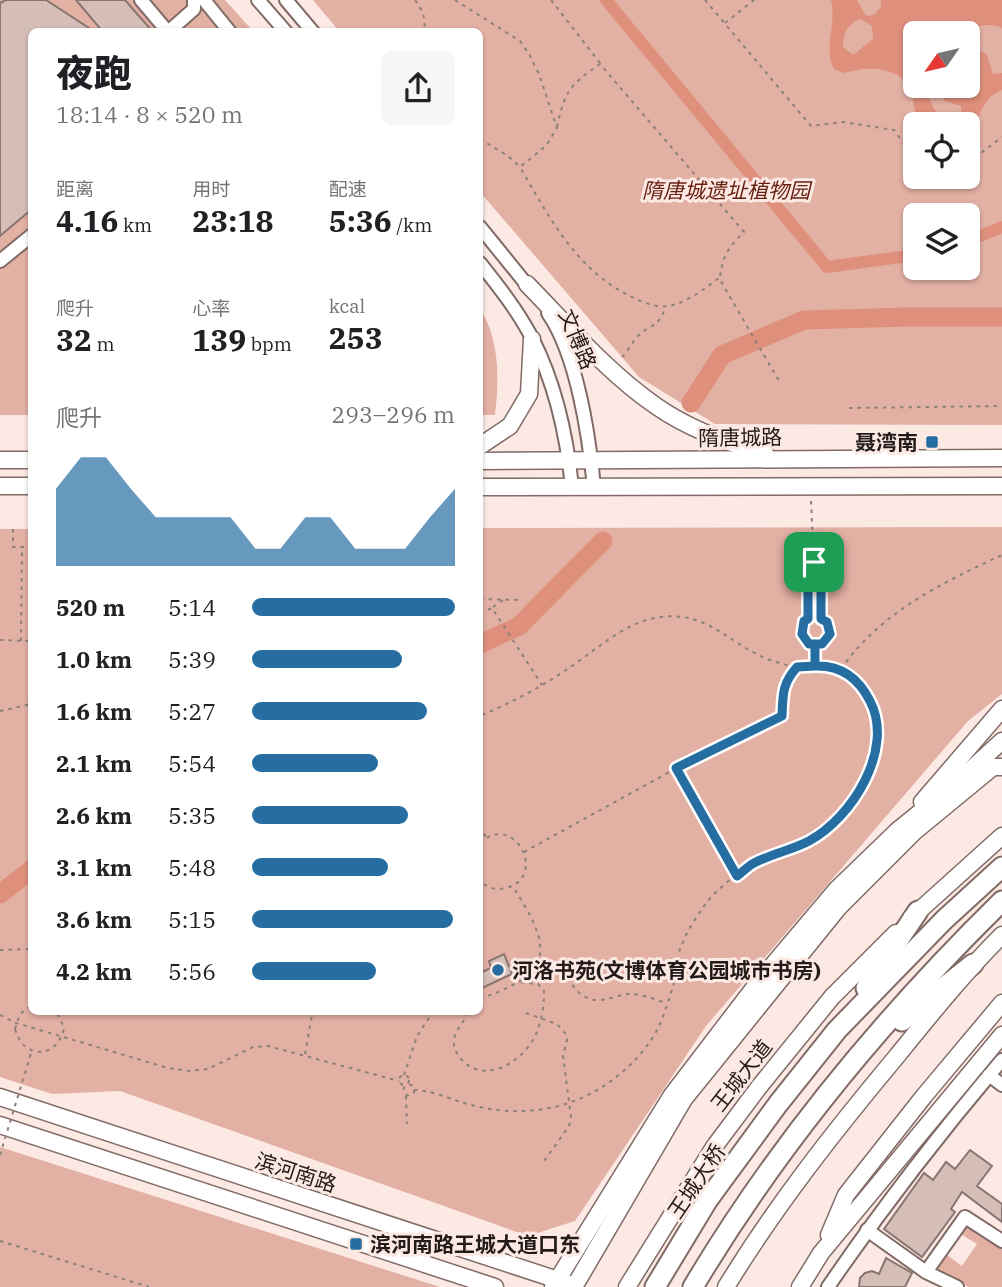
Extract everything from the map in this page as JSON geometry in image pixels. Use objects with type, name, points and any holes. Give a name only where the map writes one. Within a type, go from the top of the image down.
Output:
[{"type":"highway","points":[[837,1030],[944,920],[1002,867]]},
{"type":"highway","points":[[693,1287],[727,1230],[862,1052],[954,948],[1002,901]]},
{"type":"highway","points":[[837,1030],[918,911]]},
{"type":"highway","points":[[862,1052],[973,964]]},
{"type":"highway","name":"王城大桥","points":[[655,1287],[707,1201],[837,1030]]},
{"type":"main road","points":[[527,284],[616,373],[656,406],[693,428],[736,445],[784,458]]},
{"type":"main road","points":[[483,444],[510,426],[529,394],[532,339]]},
{"type":"main road","name":"隋唐城路","points":[[483,461],[1002,458]]},
{"type":"main road","points":[[0,460],[28,460]]},
{"type":"main road","points":[[0,486],[28,486]]},
{"type":"main road","points":[[483,487],[1002,486]]},
{"type":"main road","points":[[897,831],[1002,709]]},
{"type":"main road","points":[[556,1283],[672,1095],[760,980],[837,889],[897,831],[1002,741]]},
{"type":"main road","points":[[576,1286],[684,1099],[839,907],[914,832],[993,767],[1002,767]]},
{"type":"main road","name":"王城大道","points":[[627,1287],[714,1147],[832,997],[918,911],[1002,836]]},
{"type":"main road","points":[[726,1287],[827,1140],[973,964],[1002,935]]},
{"type":"main road","points":[[821,1253],[846,1195],[1002,1003]]},
{"type":"main road","points":[[800,1287],[821,1253],[1002,1035]]},
{"type":"main road","name":"滨河南路","points":[[0,1097],[556,1283],[576,1286]]},
{"type":"main road","points":[[0,1125],[495,1287]]},
{"type":"street","points":[[141,0],[165,28]]},
{"type":"street","points":[[173,28],[194,9],[194,0]]},
{"type":"street","points":[[204,0],[227,28]]},
{"type":"street","points":[[258,0],[282,28]]},
{"type":"street","points":[[286,0],[310,28]]},
{"type":"street","name":"文博路","points":[[483,231],[527,284],[556,325],[570,362],[592,460],[594,487]]},
{"type":"street","points":[[0,261],[28,239]]},
{"type":"street","name":"文博路","points":[[483,267],[509,300],[532,339],[552,387],[569,461],[572,487]]},
{"type":"street","points":[[828,1287],[867,1230],[939,1135],[1002,1060]]},
{"type":"street","points":[[989,1075],[1002,1084]]},
{"type":"street","points":[[926,1272],[965,1217],[1002,1241]]},
{"type":"street","points":[[867,1230],[926,1272],[957,1287]]},
{"type":"path","points":[[415,0],[426,21],[425,28]]},
{"type":"path","points":[[455,0],[520,41],[539,74],[557,128]]},
{"type":"path","points":[[551,0],[600,64],[744,232],[730,246],[722,260],[719,278],[779,381]]},
{"type":"path","points":[[705,0],[811,126],[843,122],[894,130],[903,142]]},
{"type":"path","points":[[725,23],[754,0]]},
{"type":"path","points":[[520,167],[546,146],[557,128],[564,97],[569,89],[578,79],[600,64]]},
{"type":"path","points":[[980,155],[1002,137]]},
{"type":"path","points":[[483,141],[520,167],[554,226],[592,272],[618,291],[646,303],[666,306],[686,299],[719,278]]},
{"type":"path","points":[[622,358],[630,350],[636,336],[660,321],[666,306]]},
{"type":"path","points":[[849,408],[1002,406]]},
{"type":"path","points":[[810,486],[814,562]]},
{"type":"path","points":[[13,529],[13,547],[28,547]]},
{"type":"path","points":[[21,641],[22,547]]},
{"type":"path","points":[[840,669],[869,634],[887,619],[927,592],[1002,555]]},
{"type":"path","points":[[808,619],[808,563],[814,562],[821,562],[821,619]]},
{"type":"path","points":[[483,599],[519,600]]},
{"type":"path","points":[[483,612],[504,599]]},
{"type":"path","points":[[492,608],[542,685]]},
{"type":"path","points":[[0,1015],[16,1023],[189,1072],[208,1069],[253,1047],[268,1046],[399,1080],[401,1084],[412,1085],[414,1090],[496,1111],[544,1110],[568,1104],[594,1093],[641,1053],[661,1022],[679,953],[691,924],[710,898],[754,863],[811,840],[837,820],[855,800],[875,751],[877,729],[875,710],[856,680],[840,669],[797,667],[769,659],[706,622],[682,616],[659,617],[634,624],[542,685],[517,700],[483,715]]},
{"type":"path","points":[[816,616],[821,619],[827,622],[830,634],[822,644],[809,644],[802,634],[804,621],[816,616]]},
{"type":"path","points":[[0,640],[28,641]]},
{"type":"path","points":[[815,644],[815,666]]},
{"type":"path","points":[[524,852],[676,768],[782,716],[783,687],[797,667]]},
{"type":"path","points":[[0,711],[28,705]]},
{"type":"path","points":[[676,768],[737,876]]},
{"type":"path","points":[[483,832],[486,838]]},
{"type":"path","points":[[483,840],[500,835],[509,836],[524,852],[526,866],[523,875],[513,886],[500,890],[483,883]]},
{"type":"path","points":[[483,997],[518,982],[535,970],[538,963],[541,943],[513,886]]},
{"type":"path","points":[[0,950],[28,949]]},
{"type":"path","points":[[538,963],[559,966],[574,987],[590,999],[603,1000],[626,994],[667,1003]]},
{"type":"path","points":[[467,1015],[466,1021],[454,1037],[454,1044],[463,1061],[474,1069],[485,1071],[498,1069],[519,1058],[536,1035],[541,1020],[544,991],[538,984],[518,982]]},
{"type":"path","points":[[28,1007],[18,1019],[15,1029],[22,1044],[32,1050],[45,1051],[59,1043],[64,1028],[58,1015]]},
{"type":"path","points":[[526,1013],[557,1024],[565,1033],[567,1041],[563,1056],[571,1117],[569,1126],[542,1164]]},
{"type":"path","points":[[305,1054],[312,1015]]},
{"type":"path","points":[[399,1080],[404,1075],[416,1036],[431,1015]]},
{"type":"path","points":[[0,1155],[32,1050]]},
{"type":"path","points":[[404,1075],[408,1079],[403,1091],[406,1095],[407,1124]]},
{"type":"path","points":[[406,1095],[412,1094],[414,1090]]},
{"type":"path","points":[[0,1241],[149,1287]]},
{"type":"green space","points":[[0,0],[225,0],[250,28],[28,28],[28,415],[0,415]]},
{"type":"green space","name":"隋唐城遗址植物园","points":[[313,0],[1002,0],[1002,425],[715,424],[639,377],[483,195],[483,28],[336,28]]},
{"type":"green space","points":[[483,314],[495,347],[495,415],[483,415]]},
{"type":"green space","points":[[1002,527],[1002,694],[968,721],[706,1026],[575,1221],[528,1236],[120,1091],[52,1094],[0,1077],[0,529],[28,529],[28,1015],[483,1015],[483,528]]},
{"type":"green space","points":[[0,1147],[440,1287],[0,1287]]},
{"type":"green space","points":[[967,1224],[1002,1246],[1002,1287],[969,1287],[940,1274],[937,1263],[944,1253],[962,1266],[977,1244],[959,1233]]},
{"type":"shaded area","points":[[831,0],[857,0],[866,16],[874,15],[881,7],[881,0],[1002,0],[1002,28],[980,26],[980,21],[903,21],[903,80],[880,69],[844,73],[834,69],[830,52]],"holes":[[[860,19],[872,26],[873,39],[853,55],[843,47],[844,37],[852,24]]]},
{"type":"shaded area","points":[[980,51],[987,55],[993,74],[1002,73],[1002,90],[985,104],[980,114],[961,112],[961,106],[942,98],[980,98]]},
{"type":"shaded area","points":[[913,98],[929,98],[938,112],[915,112]]},
{"type":"building","points":[[6,0],[46,0],[89,28],[28,28],[28,212],[0,236],[0,3]]},
{"type":"building","points":[[76,0],[125,0],[150,28],[100,28]]},
{"type":"building","name":"河洛书苑(文博体育公园城市书房)","points":[[504,954],[512,974],[483,988],[483,972],[491,968],[489,961]]},
{"type":"building","points":[[970,1150],[992,1166],[977,1186],[1002,1204],[1002,1222],[962,1192],[951,1209],[955,1212],[922,1257],[884,1229],[924,1173],[933,1180],[946,1162],[955,1169]]},
{"type":"building","points":[[886,1258],[912,1273],[905,1287],[859,1287],[860,1278],[865,1273],[872,1271],[879,1274]]},
{"type":"waterway","points":[[606,0],[827,267],[903,257]]},
{"type":"waterway","points":[[980,236],[1002,227]]},
{"type":"waterway","points":[[691,403],[722,355],[804,320],[1002,317]]},
{"type":"waterway","points":[[483,643],[519,626],[603,541]]},
{"type":"waterway","points":[[0,894],[28,872]]},
{"type":"place","name":"聂湾南","points":[[932,442]]},
{"type":"place","name":"河洛书苑(文博体育公园城市书房)","points":[[498,970]]},
{"type":"place","name":"滨河南路王城大道口东","points":[[356,1244]]},
{"type":"route","points":[[814,562],[808,563],[808,619],[804,621],[802,634],[809,644],[815,644],[815,666],[797,667],[791,673],[783,687],[782,716],[676,768],[737,876],[754,863],[811,840],[837,820],[855,800],[875,751],[875,710],[867,695],[856,680],[840,669],[815,666],[815,644],[822,644],[830,634],[827,622],[821,619],[821,562],[814,562]]}]
